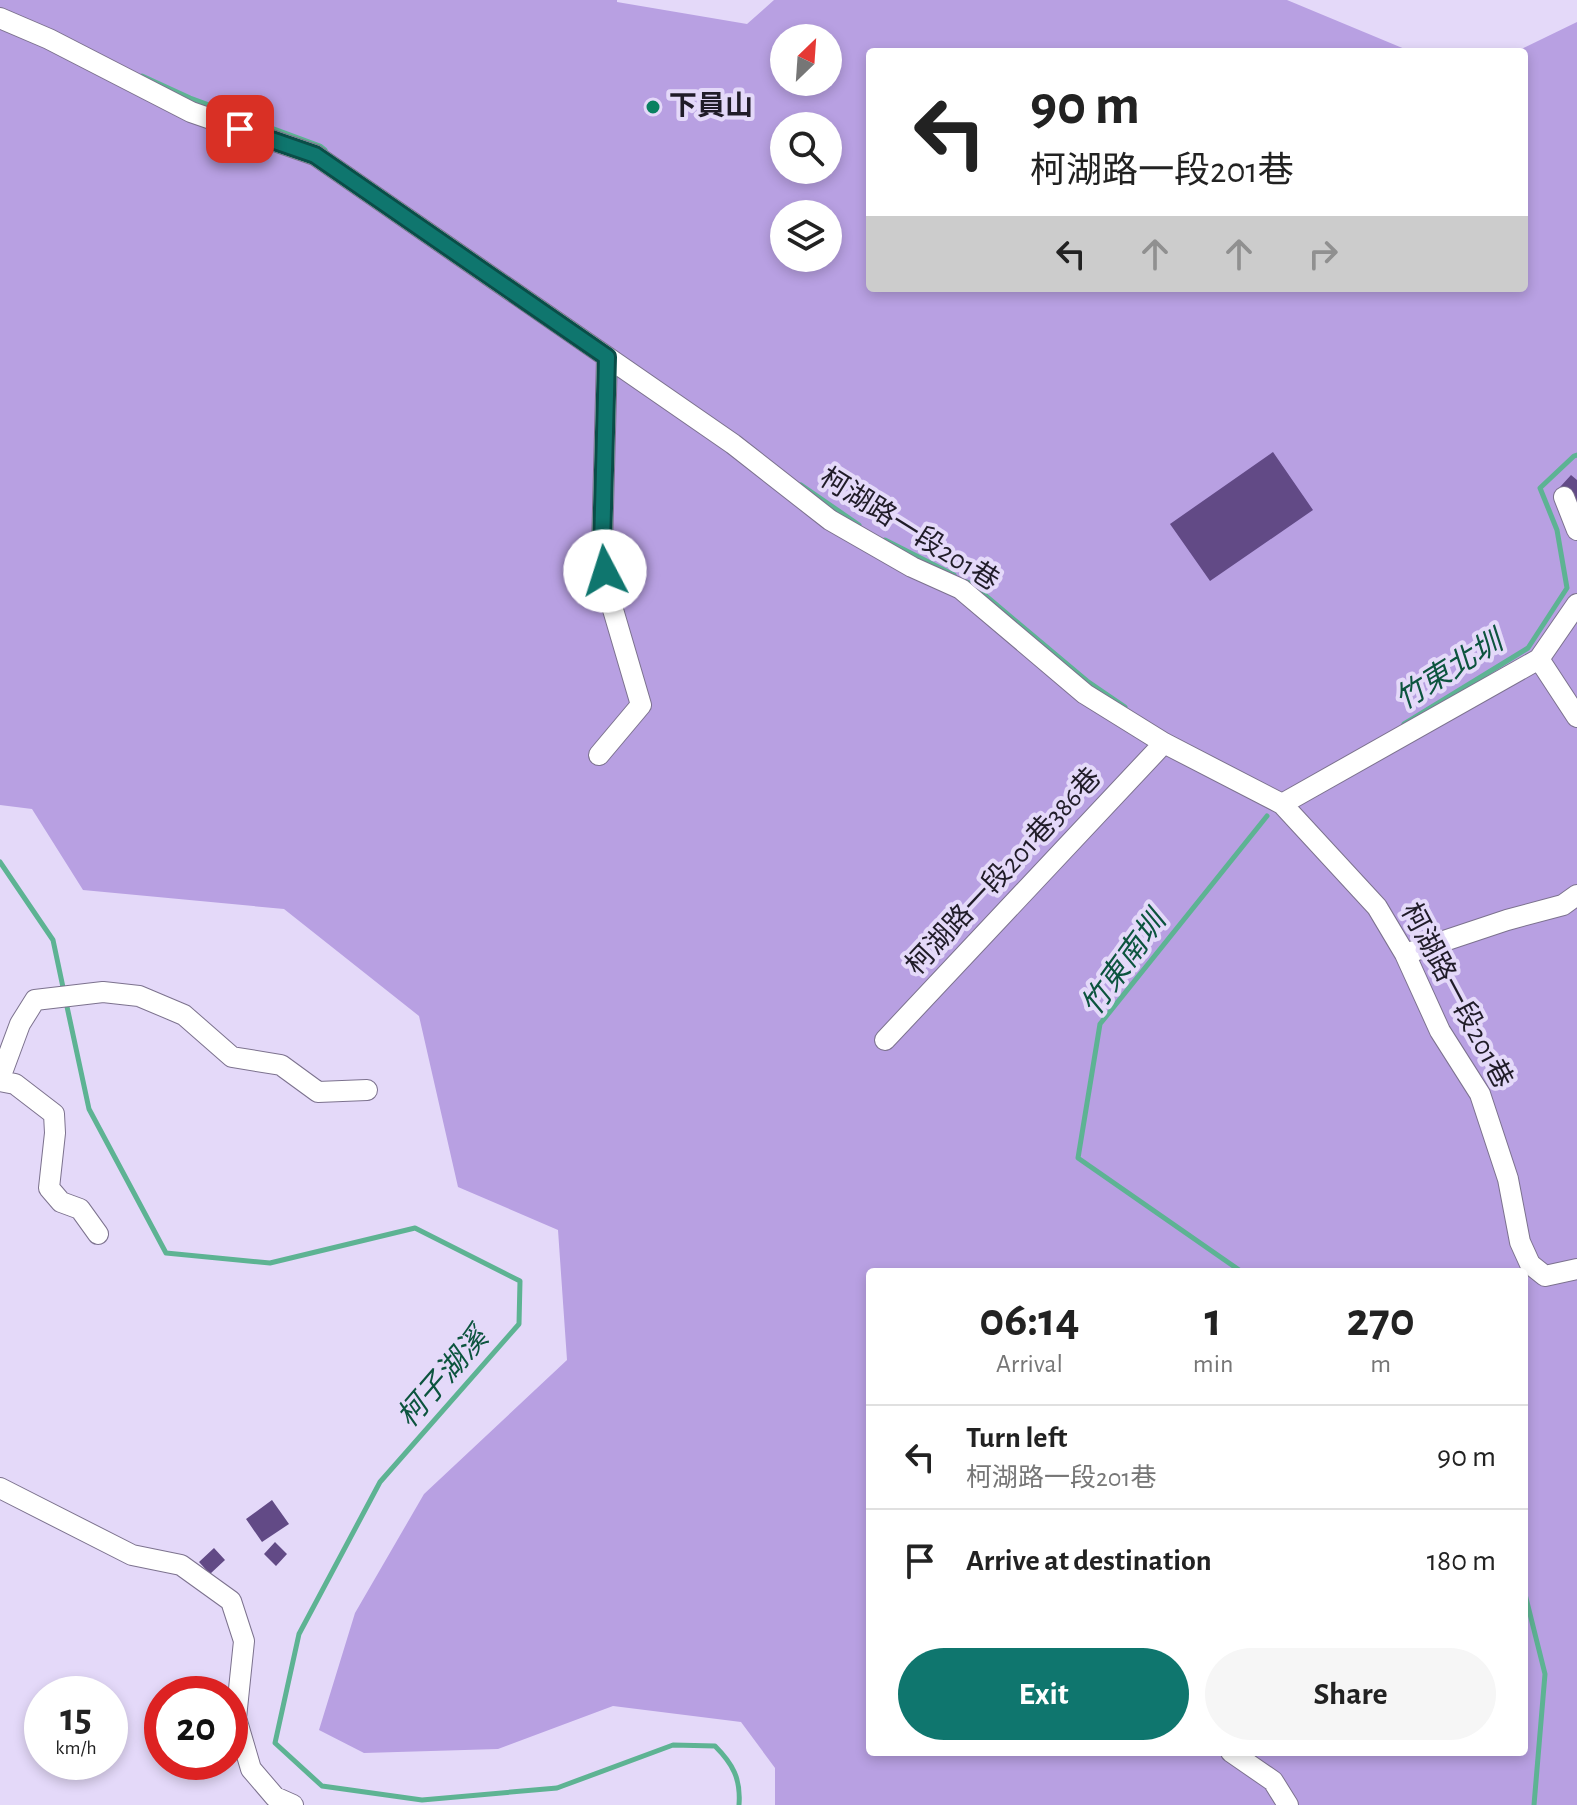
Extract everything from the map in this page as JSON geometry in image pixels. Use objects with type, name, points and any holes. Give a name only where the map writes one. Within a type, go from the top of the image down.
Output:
[{"type":"street","name":"柯湖路一段201巷","points":[[0,18],[49,39],[191,112],[315,155],[733,444],[830,520],[912,567],[961,589],[1085,694],[1164,743],[1282,804],[1377,907],[1405,954],[1440,1031],[1480,1094],[1508,1179],[1520,1242],[1530,1264],[1545,1276],[1577,1269]]},
{"type":"street","points":[[599,755],[641,705],[609,596],[602,546],[607,357]]},
{"type":"street","points":[[1564,497],[1577,530]]},
{"type":"street","points":[[1282,804],[1539,659],[1577,604]]},
{"type":"street","points":[[1539,659],[1577,717]]},
{"type":"street","name":"柯湖路一段201巷386巷","points":[[885,1040],[1164,743]]},
{"type":"street","points":[[1405,954],[1563,905],[1577,895]]},
{"type":"street","points":[[98,1234],[80,1209],[61,1202],[49,1188],[54,1114],[15,1084],[0,1079],[20,1024],[35,1000],[103,992],[139,996],[184,1015],[232,1057],[281,1065],[318,1092],[367,1090]]},
{"type":"street","points":[[0,1488],[132,1555],[181,1565],[231,1601],[244,1641],[236,1718],[251,1769],[275,1797],[293,1805]]},
{"type":"street","points":[[1237,1756],[1273,1781],[1288,1805]]},
{"type":"shaded area","points":[[0,0],[617,0],[747,24],[774,0],[1287,0],[1402,48],[866,48],[866,292],[1528,292],[1528,48],[1523,48],[1577,22],[1577,1805],[775,1805],[775,1768],[741,1722],[613,1706],[498,1749],[364,1753],[319,1730],[355,1613],[424,1494],[567,1360],[558,1230],[458,1187],[419,1016],[284,909],[83,890],[32,809],[0,805]]},
{"type":"building","points":[[1273,452],[1313,510],[1210,581],[1170,524]]},
{"type":"building","points":[[1571,475],[1577,480],[1577,503],[1560,487]]},
{"type":"building","points":[[272,1500],[289,1524],[262,1542],[246,1519]]},
{"type":"building","points":[[275,1542],[287,1554],[276,1566],[264,1554]]},
{"type":"building","points":[[214,1548],[225,1560],[210,1574],[199,1562]]},
{"type":"waterway","points":[[142,76],[190,98],[325,150]]},
{"type":"waterway","name":"竹東北圳","points":[[1404,724],[1528,648],[1567,588],[1557,530],[1540,488],[1577,455]]},
{"type":"waterway","points":[[801,485],[859,525]]},
{"type":"waterway","points":[[885,540],[954,575]]},
{"type":"waterway","points":[[967,582],[1087,681],[1125,707]]},
{"type":"waterway","name":"竹東南圳","points":[[1236,1268],[1078,1158],[1100,1024],[1267,816]]},
{"type":"waterway","name":"柯子湖溪","points":[[0,862],[53,940],[64,992]]},
{"type":"waterway","name":"柯子湖溪","points":[[66,1002],[89,1109],[166,1253],[270,1263],[415,1228],[520,1281],[519,1324],[380,1482],[299,1634],[275,1743],[322,1786],[422,1800],[557,1788],[673,1745],[715,1746],[734,1772],[739,1787],[739,1805]]},
{"type":"waterway","name":"竹東南圳","points":[[1528,1606],[1545,1674],[1534,1805]]},
{"type":"place","name":"下員山","points":[[653,107]]},
{"type":"route","points":[[240,129],[315,155],[607,357],[602,546],[605,571]]}]
